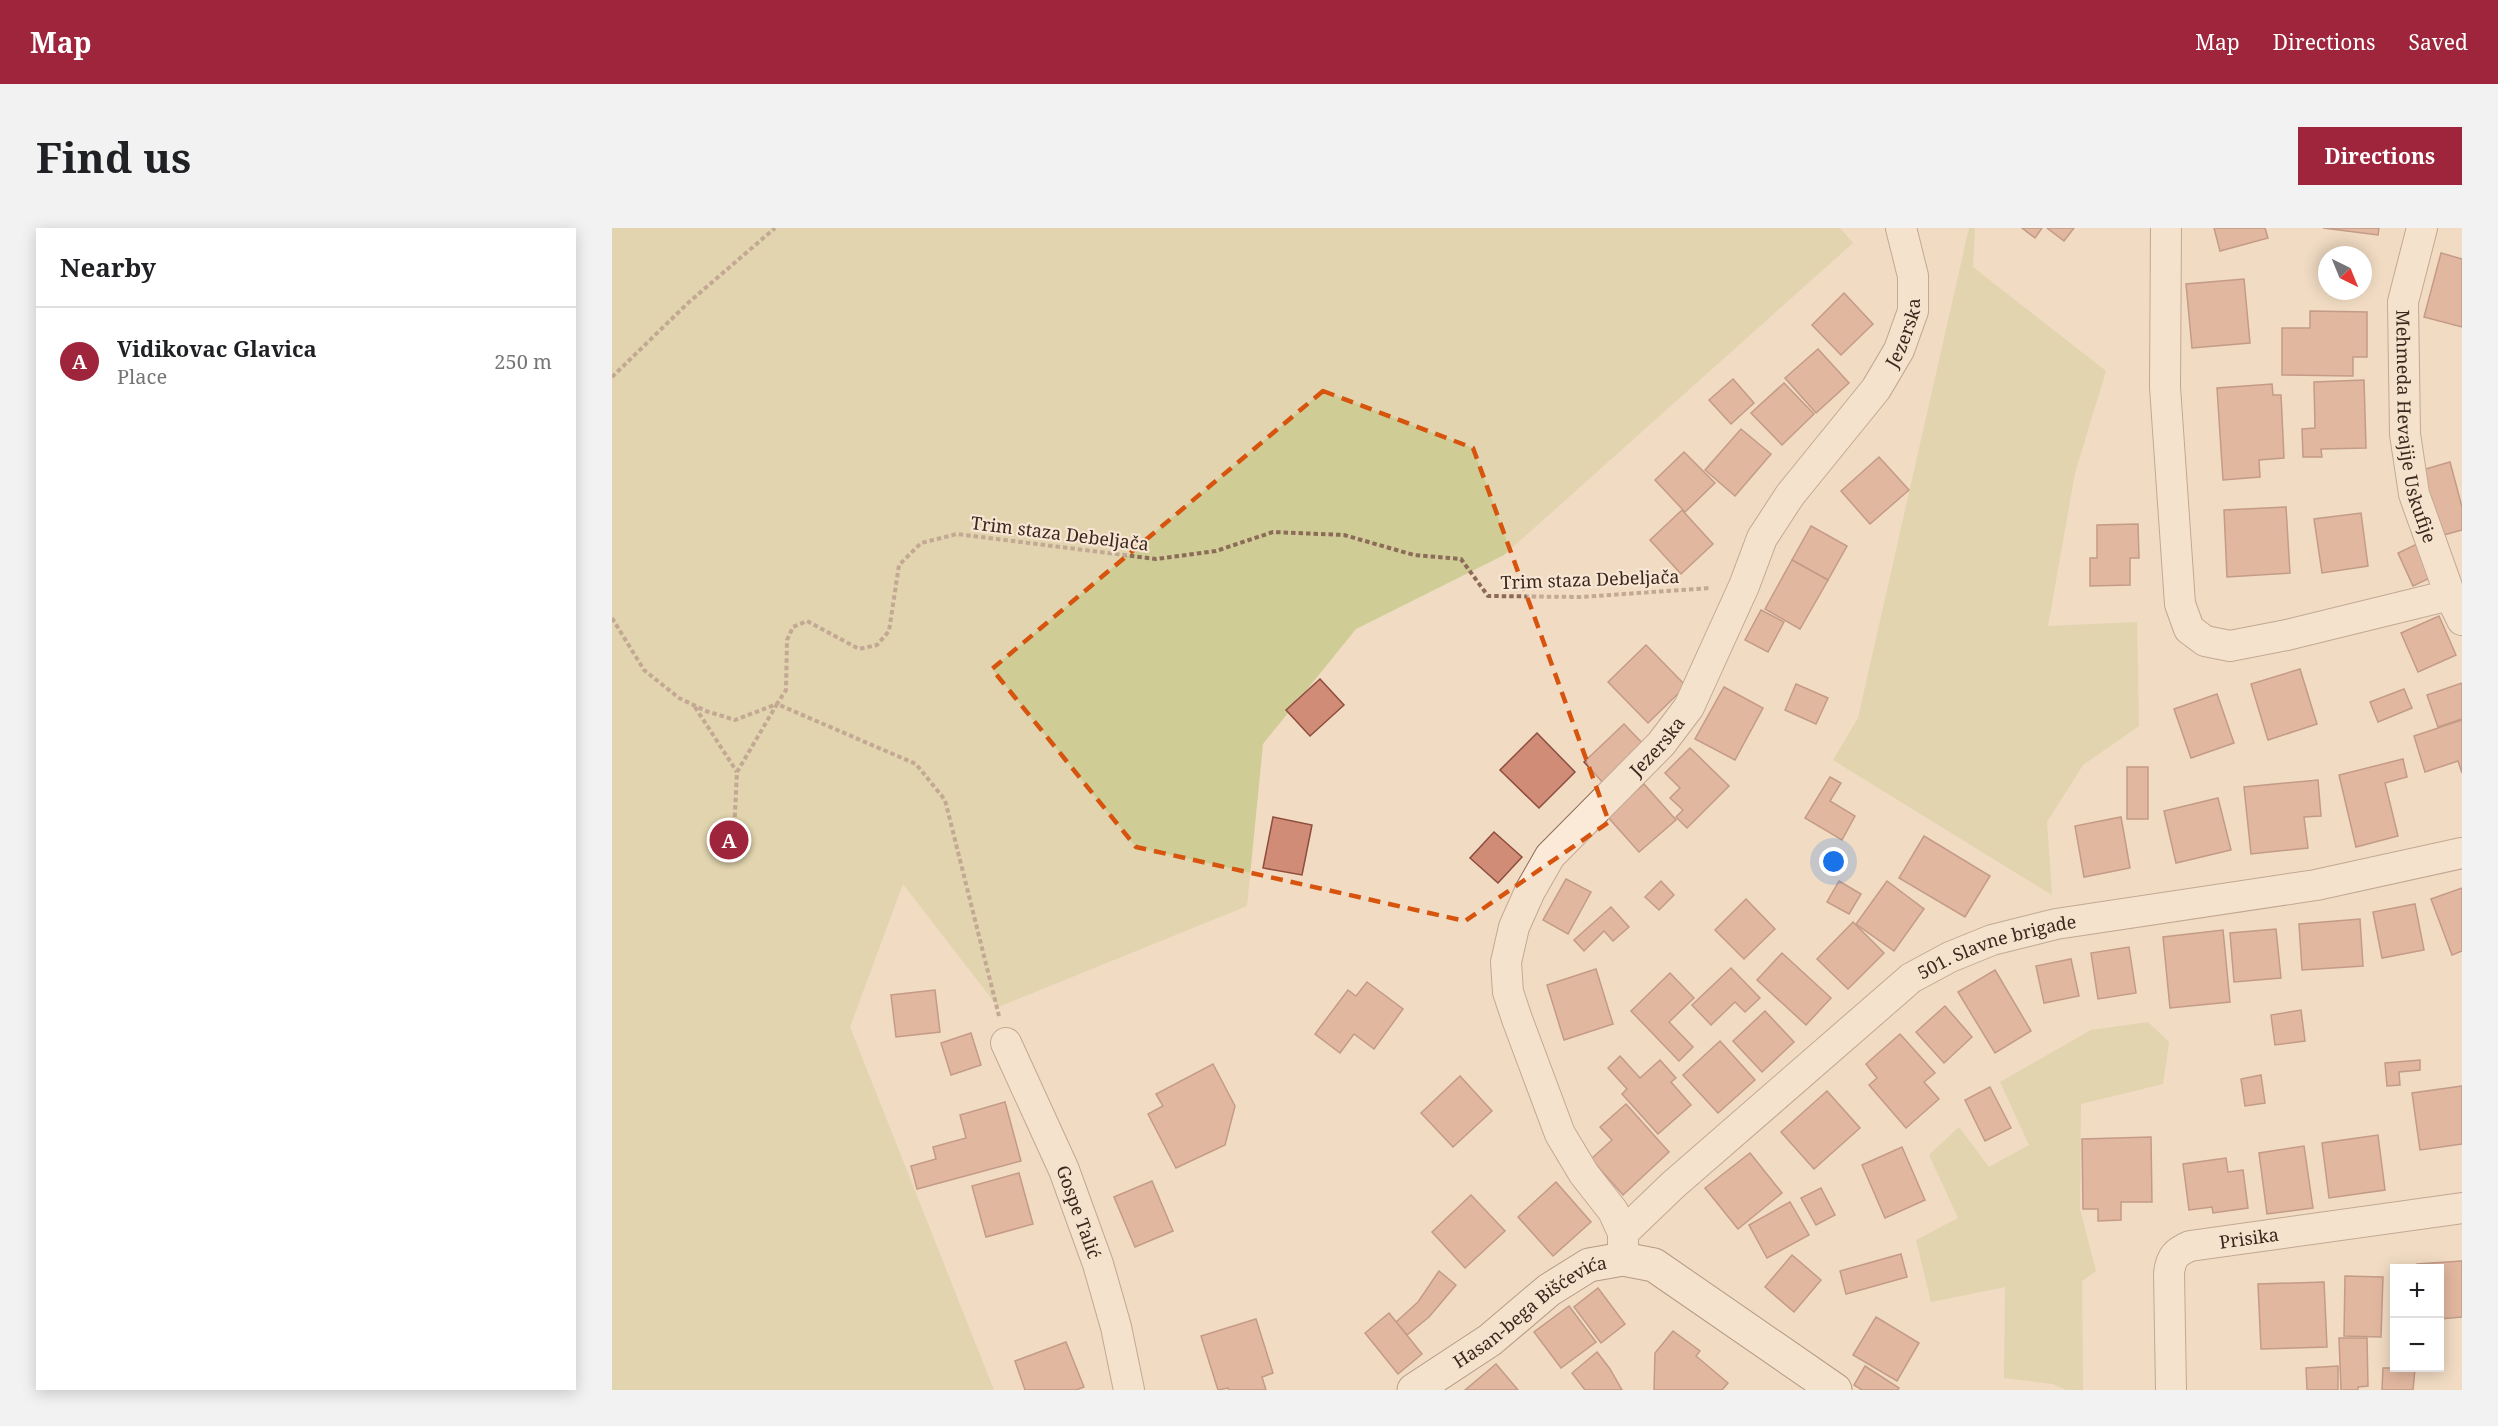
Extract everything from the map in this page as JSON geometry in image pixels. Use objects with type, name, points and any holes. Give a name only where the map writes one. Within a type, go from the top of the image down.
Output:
[{"type":"street","name":"Jezerska","points":[[1633,1252],[1613,1211],[1584,1174],[1560,1134],[1508,992],[1506,962],[1514,927],[1530,891],[1550,856],[1661,744],[1689,707],[1744,586],[1762,538],[1790,495],[1876,389],[1899,350],[1913,311],[1913,276],[1901,228]]},
{"type":"street","points":[[2166,228],[2164,387],[2180,604],[2189,629],[2205,641],[2230,646],[2456,607]]},
{"type":"street","name":"Mehmeda Hevajije Uskufije","points":[[2422,228],[2403,302],[2406,434],[2414,494],[2456,607]]},
{"type":"street","name":"501. Slavne brigade","points":[[1633,1252],[1664,1193],[1911,978],[1950,957],[1992,940],[2056,924],[2316,885],[2462,853]]},
{"type":"street","name":"Gospe Talić","points":[[1006,1043],[1064,1170],[1098,1264],[1116,1327],[1129,1390]]},
{"type":"street","name":"Prisika","points":[[2171,1390],[2169,1273],[2171,1260],[2177,1251],[2190,1246],[2462,1208]]},
{"type":"street","points":[[1633,1252],[1835,1390]]},
{"type":"street","name":"Hasan-bega Bišćevića","points":[[1414,1390],[1490,1340],[1568,1276],[1595,1263],[1633,1252]]},
{"type":"path","points":[[612,377],[688,303],[775,228]]},
{"type":"path","name":"Trim staza Debeljača","points":[[777,704],[786,690],[787,640],[793,627],[807,621],[859,649],[877,645],[889,631],[899,564],[921,543],[957,534],[1156,559],[1216,551],[1273,532],[1344,535],[1414,555],[1461,559],[1488,596],[1581,597],[1744,586]]},
{"type":"path","points":[[612,618],[644,670],[679,698],[693,705],[735,720],[777,704],[916,764],[945,800],[1006,1043]]},
{"type":"path","points":[[734,832],[737,771],[777,704]]},
{"type":"path","points":[[693,705],[737,771]]},
{"type":"highlighted area","points":[[1323,391],[1473,448],[1609,822],[1465,921],[1136,847],[992,669]]},
{"type":"shaded area","points":[[612,228],[1840,228],[1853,243],[1504,555],[1356,629],[1263,744],[1247,906],[998,1007],[903,884],[850,1027],[994,1390],[612,1390]]},
{"type":"shaded area","points":[[1969,228],[1975,228],[1973,267],[2106,371],[2075,473],[2048,626],[2137,622],[2139,726],[2083,765],[2047,822],[2052,895],[1833,760],[1858,718]]},
{"type":"shaded area","points":[[2148,1022],[2169,1042],[2163,1084],[2081,1104],[2080,1209],[2096,1271],[2082,1281],[2083,1390],[2066,1390],[2053,1384],[2004,1378],[2005,1287],[1931,1302],[1916,1240],[1958,1218],[1929,1155],[1959,1127],[1989,1167],[2029,1145],[2000,1082],[2091,1030]]},
{"type":"building","points":[[2022,228],[2042,228],[2035,238]]},
{"type":"building","points":[[2047,228],[2074,228],[2064,241]]},
{"type":"building","points":[[2214,228],[2265,228],[2268,238],[2220,251]]},
{"type":"building","points":[[2323,228],[2379,228],[2378,235]]},
{"type":"building","points":[[2441,253],[2462,259],[2462,327],[2424,317]]},
{"type":"building","points":[[2244,279],[2250,343],[2192,348],[2186,284]]},
{"type":"building","points":[[1844,293],[1873,324],[1841,355],[1812,325]]},
{"type":"building","points":[[2310,311],[2367,312],[2367,357],[2353,357],[2353,376],[2282,375],[2282,328],[2310,328]]},
{"type":"building","points":[[1818,349],[1849,383],[1816,413],[1785,378]]},
{"type":"building","points":[[1733,379],[1754,403],[1731,424],[1709,400]]},
{"type":"building","points":[[2364,380],[2366,448],[2321,449],[2322,457],[2303,457],[2302,429],[2315,428],[2314,382]]},
{"type":"building","points":[[1784,383],[1814,414],[1782,445],[1751,413]]},
{"type":"building","points":[[2272,384],[2273,395],[2281,395],[2284,458],[2259,460],[2260,477],[2223,480],[2217,388]]},
{"type":"building","points":[[1741,429],[1771,454],[1735,496],[1705,470]]},
{"type":"building","points":[[1684,452],[1715,483],[1685,512],[1655,480]]},
{"type":"building","points":[[1879,457],[1909,490],[1870,524],[1841,491]]},
{"type":"building","points":[[2450,462],[2462,507],[2462,530],[2440,536],[2422,470]]},
{"type":"building","points":[[2286,507],[2290,573],[2227,577],[2224,510]]},
{"type":"building","points":[[1682,510],[1713,544],[1681,574],[1650,540]]},
{"type":"building","points":[[2361,513],[2368,566],[2322,573],[2314,519]]},
{"type":"building","points":[[2138,524],[2139,558],[2130,558],[2130,585],[2090,586],[2090,558],[2097,558],[2097,525]]},
{"type":"building","points":[[1811,526],[1847,546],[1828,580],[1792,560]]},
{"type":"building","points":[[2417,544],[2432,577],[2413,586],[2398,553]]},
{"type":"building","points":[[1792,560],[1828,580],[1800,629],[1765,609]]},
{"type":"building","points":[[1761,610],[1784,622],[1768,652],[1745,640]]},
{"type":"building","points":[[2439,616],[2456,655],[2418,672],[2401,633]]},
{"type":"building","points":[[1646,645],[1686,686],[1648,723],[1608,682]]},
{"type":"building","points":[[2300,669],[2317,724],[2268,740],[2251,684]]},
{"type":"building","points":[[1320,679],[1344,705],[1310,736],[1286,710]]},
{"type":"building","points":[[2462,683],[2462,719],[2438,727],[2427,695]]},
{"type":"building","points":[[1796,684],[1828,698],[1816,724],[1785,710]]},
{"type":"building","points":[[1724,687],[1763,708],[1735,760],[1695,739]]},
{"type":"building","points":[[2404,689],[2412,708],[2378,722],[2370,702]]},
{"type":"building","points":[[2217,694],[2234,743],[2191,758],[2174,709]]},
{"type":"building","points":[[2462,720],[2462,773],[2458,761],[2425,772],[2414,736]]},
{"type":"building","points":[[1624,724],[1646,747],[1606,786],[1584,762]]},
{"type":"building","points":[[1537,733],[1575,772],[1539,808],[1500,770]]},
{"type":"building","points":[[1690,748],[1729,786],[1687,828],[1676,817],[1683,810],[1670,798],[1680,788],[1665,773]]},
{"type":"building","points":[[2403,759],[2407,777],[2385,783],[2398,836],[2356,847],[2339,775]]},
{"type":"building","points":[[2127,767],[2148,767],[2148,819],[2127,819]]},
{"type":"building","points":[[1830,777],[1841,783],[1830,801],[1855,816],[1842,840],[1805,818]]},
{"type":"building","points":[[2318,780],[2321,816],[2304,817],[2308,848],[2251,854],[2244,787]]},
{"type":"building","points":[[1644,784],[1676,820],[1639,852],[1607,816]]},
{"type":"building","points":[[2218,798],[2231,850],[2176,863],[2164,811]]},
{"type":"building","points":[[1273,817],[1312,825],[1302,875],[1263,868]]},
{"type":"building","points":[[2121,817],[2130,868],[2084,877],[2075,826]]},
{"type":"building","points":[[1494,832],[1522,857],[1498,883],[1470,858]]},
{"type":"building","points":[[1924,836],[1990,876],[1965,917],[1899,878]]},
{"type":"building","points":[[1566,879],[1591,892],[1568,934],[1543,920]]},
{"type":"building","points":[[1661,881],[1674,895],[1659,910],[1645,897]]},
{"type":"building","points":[[1839,881],[1861,894],[1849,914],[1827,902]]},
{"type":"building","points":[[1887,881],[1924,909],[1894,951],[1856,924]]},
{"type":"building","points":[[2462,888],[2462,951],[2452,955],[2431,899]]},
{"type":"building","points":[[1746,899],[1775,929],[1744,959],[1715,930]]},
{"type":"building","points":[[2415,904],[2424,950],[2382,958],[2373,912]]},
{"type":"building","points":[[1611,907],[1629,927],[1613,941],[1604,931],[1584,951],[1574,940]]},
{"type":"building","points":[[2360,919],[2363,966],[2302,970],[2299,924]]},
{"type":"building","points":[[1853,922],[1884,953],[1848,989],[1817,959]]},
{"type":"building","points":[[2276,929],[2281,978],[2234,982],[2230,933]]},
{"type":"building","points":[[2223,930],[2230,1002],[2170,1008],[2163,937]]},
{"type":"building","points":[[2129,947],[2136,993],[2098,999],[2091,953]]},
{"type":"building","points":[[1782,953],[1831,998],[1806,1025],[1757,980]]},
{"type":"building","points":[[2071,959],[2079,996],[2044,1003],[2036,966]]},
{"type":"building","points":[[1731,968],[1760,998],[1745,1012],[1735,1002],[1711,1025],[1692,1005]]},
{"type":"building","points":[[1596,969],[1613,1024],[1564,1040],[1547,985]]},
{"type":"building","points":[[1995,970],[2031,1031],[1995,1053],[1958,992]]},
{"type":"building","points":[[1670,973],[1694,998],[1669,1022],[1693,1047],[1679,1061],[1631,1011]]},
{"type":"building","points":[[1367,982],[1403,1009],[1374,1049],[1354,1034],[1340,1053],[1315,1034],[1348,990],[1356,996]]},
{"type":"building","points":[[935,990],[940,1032],[896,1037],[891,995]]},
{"type":"building","points":[[1945,1006],[1972,1037],[1944,1063],[1916,1032]]},
{"type":"building","points":[[2301,1010],[2305,1041],[2275,1045],[2271,1015]]},
{"type":"building","points":[[1765,1011],[1794,1042],[1762,1072],[1733,1041]]},
{"type":"building","points":[[971,1033],[981,1065],[951,1075],[941,1043]]},
{"type":"building","points":[[1900,1034],[1935,1073],[1924,1082],[1939,1099],[1906,1128],[1869,1085],[1877,1078],[1866,1064]]},
{"type":"building","points":[[1720,1041],[1755,1080],[1718,1113],[1683,1075]]},
{"type":"building","points":[[1620,1056],[1640,1078],[1660,1060],[1676,1078],[1671,1082],[1691,1105],[1658,1134],[1622,1094],[1627,1089],[1608,1068]]},
{"type":"building","points":[[2420,1060],[2420,1070],[2399,1072],[2400,1085],[2387,1086],[2385,1063]]},
{"type":"building","points":[[1213,1064],[1235,1106],[1225,1145],[1176,1168],[1148,1114],[1163,1106],[1156,1094]]},
{"type":"building","points":[[2261,1075],[2265,1103],[2245,1106],[2241,1079]]},
{"type":"building","points":[[1460,1076],[1492,1111],[1453,1147],[1421,1113]]},
{"type":"building","points":[[2462,1086],[2462,1144],[2420,1150],[2412,1093]]},
{"type":"building","points":[[1990,1087],[2011,1128],[1985,1141],[1965,1100]]},
{"type":"building","points":[[1827,1091],[1860,1128],[1814,1169],[1781,1132]]},
{"type":"building","points":[[1005,1102],[1021,1161],[917,1189],[911,1166],[936,1159],[933,1147],[966,1138],[960,1115]]},
{"type":"building","points":[[1626,1104],[1669,1152],[1623,1195],[1591,1159],[1612,1140],[1600,1127]]},
{"type":"building","points":[[2378,1135],[2385,1190],[2329,1198],[2322,1143]]},
{"type":"building","points":[[2151,1137],[2152,1202],[2121,1202],[2121,1220],[2098,1221],[2098,1209],[2083,1209],[2082,1139]]},
{"type":"building","points":[[2304,1146],[2313,1208],[2267,1214],[2259,1153]]},
{"type":"building","points":[[1902,1147],[1925,1200],[1885,1218],[1862,1165]]},
{"type":"building","points":[[1750,1153],[1782,1193],[1738,1229],[1705,1188]]},
{"type":"building","points":[[2226,1158],[2228,1172],[2243,1170],[2248,1208],[2213,1213],[2212,1207],[2189,1210],[2183,1164]]},
{"type":"building","points":[[1019,1173],[1033,1224],[986,1237],[972,1186]]},
{"type":"building","points":[[1152,1181],[1173,1231],[1135,1247],[1114,1197]]},
{"type":"building","points":[[1556,1182],[1591,1222],[1553,1256],[1518,1217]]},
{"type":"building","points":[[1821,1188],[1835,1215],[1816,1225],[1801,1198]]},
{"type":"building","points":[[1471,1195],[1505,1231],[1465,1268],[1432,1232]]},
{"type":"building","points":[[1790,1202],[1809,1235],[1767,1258],[1749,1225]]},
{"type":"building","points":[[1901,1254],[1907,1277],[1846,1294],[1840,1271]]},
{"type":"building","points":[[1792,1255],[1821,1280],[1794,1312],[1765,1287]]},
{"type":"building","points":[[2462,1261],[2462,1317],[2444,1319],[2444,1264],[2417,1264]]},
{"type":"building","points":[[1439,1271],[1456,1285],[1429,1317],[1407,1335],[1396,1322],[1418,1302]]},
{"type":"building","points":[[2345,1276],[2383,1277],[2381,1337],[2344,1336]]},
{"type":"building","points":[[2324,1282],[2327,1347],[2261,1349],[2258,1284]]},
{"type":"building","points":[[1598,1288],[1625,1324],[1601,1343],[1574,1307]]},
{"type":"building","points":[[1569,1306],[1596,1342],[1561,1368],[1534,1332]]},
{"type":"building","points":[[1389,1313],[1422,1354],[1398,1374],[1365,1333]]},
{"type":"building","points":[[1876,1317],[1919,1343],[1897,1381],[1853,1355]]},
{"type":"building","points":[[1256,1319],[1273,1373],[1262,1377],[1266,1390],[1229,1390],[1228,1388],[1218,1390],[1201,1336]]},
{"type":"building","points":[[1673,1331],[1700,1351],[1696,1356],[1728,1383],[1722,1390],[1654,1390],[1655,1353]]},
{"type":"building","points":[[2339,1338],[2367,1338],[2368,1386],[2358,1387],[2358,1390],[2341,1390]]},
{"type":"building","points":[[1066,1342],[1084,1387],[1076,1390],[1025,1390],[1015,1361]]},
{"type":"building","points":[[1597,1352],[1622,1390],[1585,1390],[1572,1373]]},
{"type":"building","points":[[1496,1364],[1518,1390],[1465,1390]]},
{"type":"building","points":[[1865,1366],[1899,1388],[1898,1390],[1862,1390],[1854,1385]]},
{"type":"building","points":[[2338,1366],[2338,1390],[2307,1390],[2306,1368]]},
{"type":"building","points":[[2383,1368],[2390,1368],[2390,1372],[2415,1372],[2413,1390],[2382,1390]]},
{"type":"place","name":"Vidikovac Glavica","points":[[729,840]]}]
